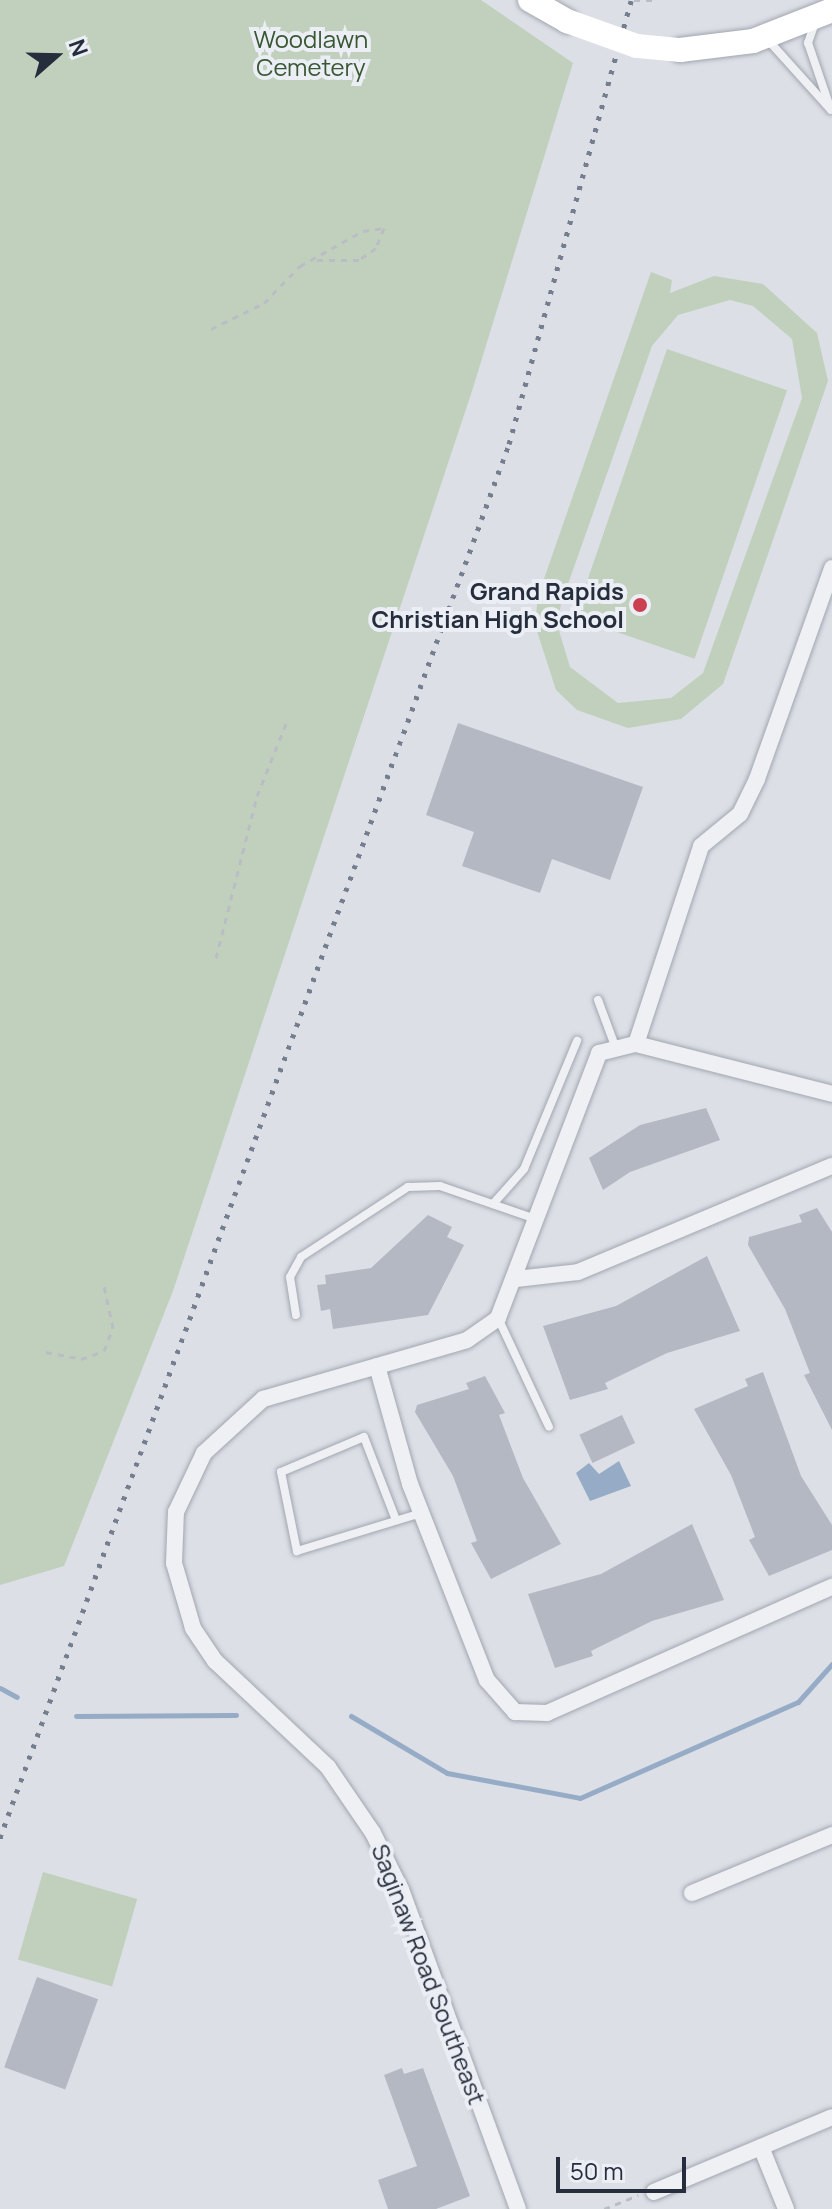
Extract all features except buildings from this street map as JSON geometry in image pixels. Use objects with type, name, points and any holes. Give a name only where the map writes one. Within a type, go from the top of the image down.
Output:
[{"type":"main road","points":[[531,1],[567,21],[637,46],[680,50],[764,37],[824,14]]},
{"type":"street","points":[[636,1044],[701,846],[740,814],[757,779],[832,568]]},
{"type":"street","points":[[498,1318],[516,1279],[590,1068],[615,1046],[636,1044],[832,1094]]},
{"type":"street","points":[[516,1279],[578,1272],[832,1166]]},
{"type":"street","name":"Saginaw Road Southeast","points":[[498,1318],[467,1340],[280,1390],[222,1431],[193,1468],[176,1512],[177,1585],[215,1661],[310,1747],[373,1833],[401,1890],[518,2209]]},
{"type":"street","points":[[377,1366],[421,1513],[487,1680],[515,1712],[547,1713],[832,1587]]},
{"type":"street","points":[[692,1893],[832,1835]]},
{"type":"street","points":[[654,2192],[832,2117]]},
{"type":"street","points":[[761,2147],[786,2209]]},
{"type":"lane","points":[[824,14],[808,43],[832,111]]},
{"type":"lane","points":[[764,37],[793,59],[832,111]]},
{"type":"lane","points":[[598,1000],[615,1046]]},
{"type":"lane","points":[[493,1204],[524,1169],[577,1041]]},
{"type":"lane","points":[[296,1315],[290,1277],[301,1257],[408,1187],[440,1186],[536,1219]]},
{"type":"lane","points":[[498,1318],[549,1427]]},
{"type":"lane","points":[[396,1520],[364,1437],[281,1472],[297,1551],[421,1513]]},
{"type":"path","points":[[634,0],[658,0]]},
{"type":"path","points":[[211,329],[264,303],[311,260],[363,231],[384,228],[376,248],[359,260],[311,260]]},
{"type":"path","points":[[216,958],[257,796],[286,724]]},
{"type":"path","points":[[46,1352],[81,1359],[104,1351],[113,1328],[104,1286]]},
{"type":"path","points":[[604,2209],[654,2192]]},
{"type":"green space","name":"Woodlawn Cemetery","points":[[0,0],[481,0],[573,63],[472,391],[173,1291],[64,1566],[0,1585]]},
{"type":"green space","points":[[651,272],[672,280],[670,293],[714,276],[763,284],[817,333],[828,381],[723,684],[681,719],[628,728],[577,710],[556,690],[535,625],[538,596]],"holes":[[[730,300],[753,306],[792,339],[802,398],[703,673],[671,698],[618,703],[570,667],[557,624],[561,604],[652,346],[678,315]]]},
{"type":"green space","points":[[667,349],[787,390],[695,659],[575,618]]},
{"type":"green space","points":[[43,1872],[137,1899],[112,1986],[18,1959]]},
{"type":"water","points":[[619,1461],[631,1486],[590,1501],[576,1473],[589,1463],[599,1474]]},
{"type":"waterway","points":[[351,1716],[447,1773],[580,1798],[798,1702],[832,1664]]},
{"type":"waterway","points":[[0,1688],[17,1697]]},
{"type":"waterway","points":[[76,1716],[236,1715]]},
{"type":"railway","points":[[0,1838],[509,444],[631,0]]},
{"type":"place","name":"Grand Rapids Christian High School","points":[[640,605]]}]
